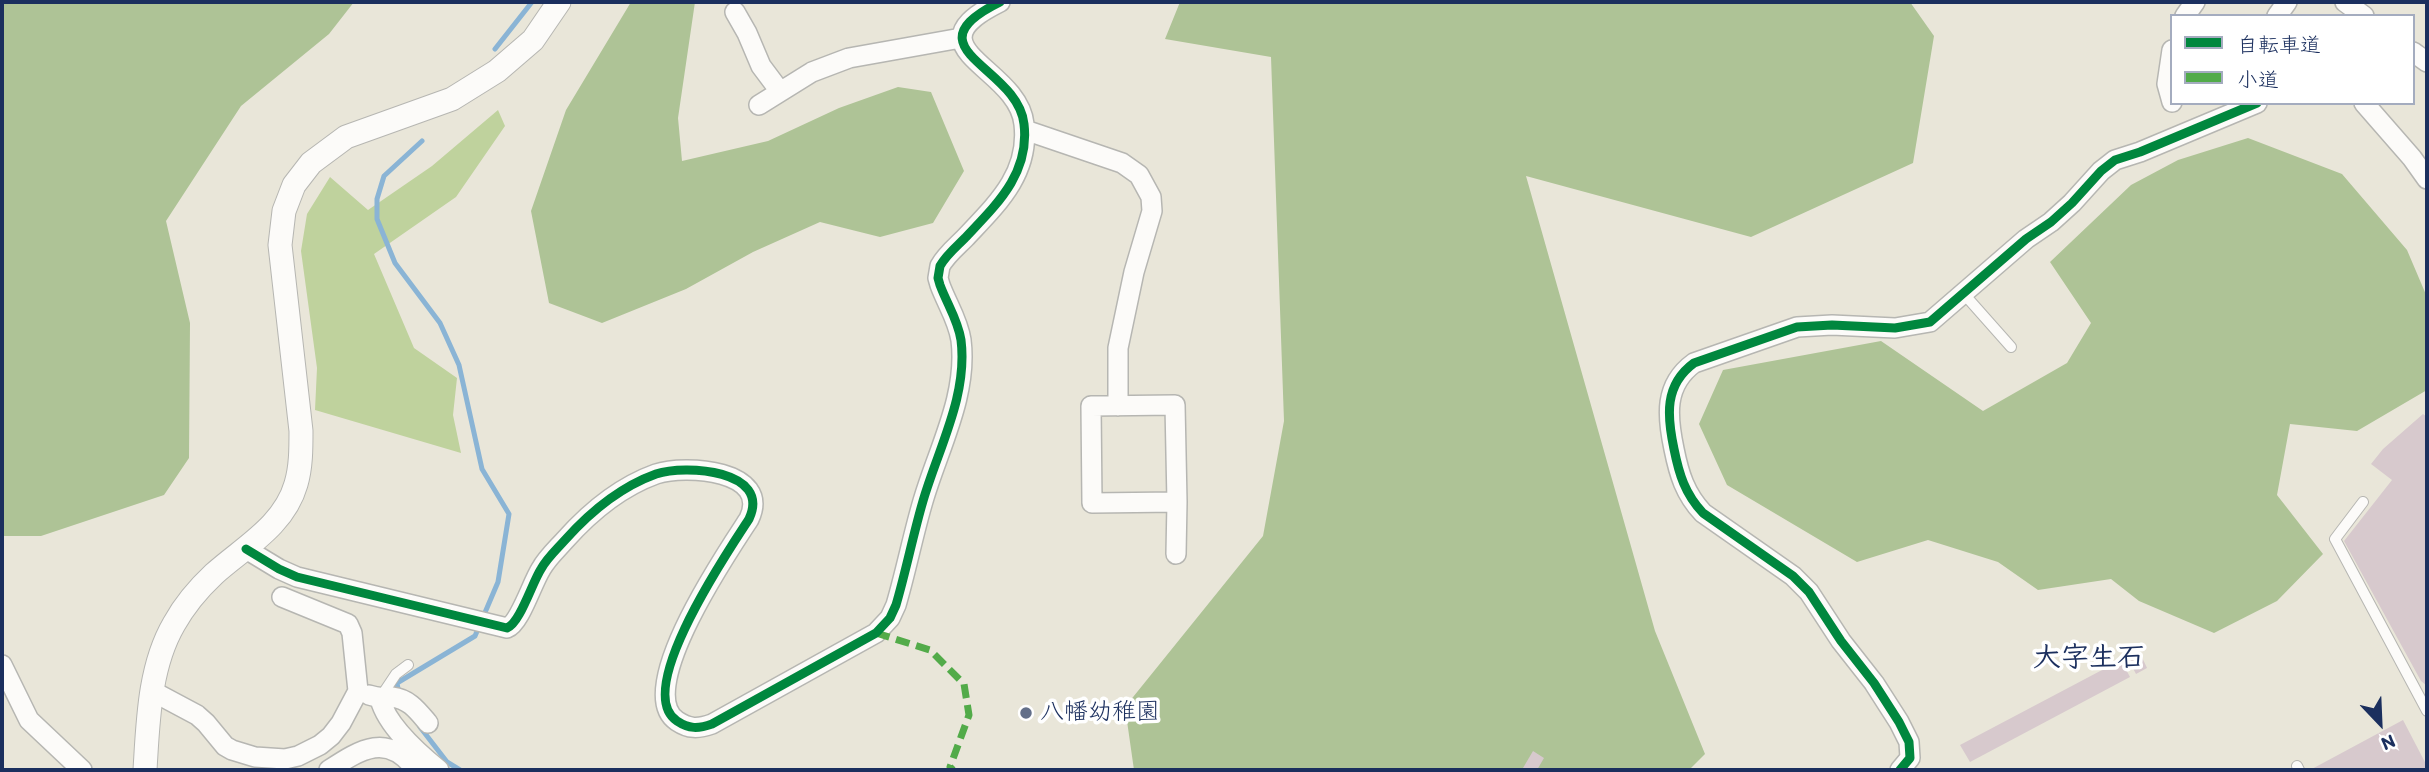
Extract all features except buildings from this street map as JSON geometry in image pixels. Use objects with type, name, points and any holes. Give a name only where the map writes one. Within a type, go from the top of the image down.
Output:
[{"type":"street","points":[[145,770],[152,691],[159,659],[174,623],[201,588],[280,515],[290,499],[299,470],[301,431],[280,245],[284,211],[295,185],[311,163],[346,137],[452,99],[497,71],[533,40],[559,2]]},
{"type":"street","points":[[246,549],[297,577],[501,628],[511,627],[516,622],[542,566],[587,518],[631,485],[657,474],[686,470],[731,476],[746,487],[754,506],[749,519],[698,598],[676,649],[666,689],[667,707],[671,717],[690,727],[712,724],[876,633],[890,618],[898,598],[923,500],[952,416],[961,380],[959,328],[940,285],[940,266],[1000,201],[1013,181],[1022,159],[1025,130],[1016,100],[990,71],[962,46],[963,30],[978,16],[1000,2]]},
{"type":"street","points":[[2345,2],[2361,14]]},
{"type":"street","points":[[735,12],[761,66],[779,90]]},
{"type":"street","points":[[758,105],[812,72],[849,58],[961,38]]},
{"type":"street","points":[[2170,64],[2167,84],[2170,95]]},
{"type":"street","points":[[2173,105],[2185,132]]},
{"type":"street","points":[[1900,770],[1910,758],[1909,742],[1899,722],[1874,682],[1841,641],[1809,593],[1793,576],[1703,513],[1691,501],[1678,470],[1671,437],[1668,412],[1675,383],[1694,363],[1769,335],[1810,325],[1895,328],[1921,326],[1940,315],[2026,239],[2051,222],[2115,160],[2252,105]]},
{"type":"street","points":[[2366,105],[2427,179]]},
{"type":"street","points":[[1025,130],[1122,163],[1139,175],[1151,197],[1152,212],[1134,272],[1118,348],[1118,406]]},
{"type":"street","points":[[1176,554],[1177,502],[1175,405],[1091,406],[1092,503],[1177,502]]},
{"type":"street","points":[[152,691],[197,715],[225,746],[255,757],[299,757],[331,736],[358,691],[352,633],[348,624],[282,597]]},
{"type":"street","points":[[2,666],[29,720],[82,770]]},
{"type":"street","points":[[358,691],[412,705],[428,723]]},
{"type":"street","points":[[392,699],[382,708],[399,730],[439,770]]},
{"type":"street","points":[[329,770],[370,747],[383,747],[401,754],[416,770]]},
{"type":"lane","points":[[1964,294],[2011,347]]},
{"type":"lane","points":[[2363,502],[2335,539],[2427,711]]},
{"type":"lane","points":[[392,699],[391,680],[408,665]]},
{"type":"green space","points":[[2,2],[354,2],[329,34],[241,106],[166,221],[190,323],[189,458],[164,495],[41,536],[2,536]]},
{"type":"green space","points":[[631,2],[695,2],[678,118],[682,161],[768,141],[839,108],[898,87],[931,92],[964,171],[933,223],[880,237],[820,222],[753,252],[686,289],[602,323],[549,303],[531,211],[566,110]]},
{"type":"green space","points":[[1180,2],[1910,2],[1934,36],[1913,163],[1751,237],[1526,176],[1655,631],[1705,754],[1689,770],[1134,770],[1125,707],[1263,536],[1284,421],[1271,57],[1165,39]]},
{"type":"green space","points":[[498,110],[505,126],[456,197],[374,254],[414,348],[457,378],[453,415],[461,453],[315,410],[317,368],[301,251],[307,214],[330,177],[368,210],[432,166]]},
{"type":"green space","points":[[2248,138],[2342,174],[2407,250],[2427,297],[2427,390],[2357,431],[2290,424],[2277,495],[2323,554],[2277,601],[2214,633],[2139,601],[2111,579],[2038,590],[1998,562],[1928,540],[1857,562],[1727,485],[1699,424],[1723,370],[1881,341],[1983,411],[2067,363],[2091,323],[2050,262],[2131,185],[2178,160]]},
{"type":"waterway","points":[[495,49],[532,2]]},
{"type":"waterway","points":[[399,695],[397,683],[475,636],[498,582],[509,514],[482,469],[459,365],[440,323],[395,263],[377,219],[377,199],[384,176],[422,141]]},
{"type":"waterway","points":[[420,727],[447,762],[460,770]]},
{"type":"marked path","points":[[876,633],[930,650],[964,684],[969,715],[950,767],[953,770]]},
{"type":"cycle path","points":[[246,549],[297,577],[507,628],[517,619],[546,561],[606,501],[656,474],[669,471],[704,471],[722,474],[737,481],[748,490],[753,503],[749,519],[706,589],[675,652],[666,681],[666,705],[677,721],[694,727],[712,724],[876,633],[890,618],[896,605],[923,501],[950,422],[960,381],[961,340],[938,278],[940,266],[999,201],[1022,158],[1024,124],[1017,104],[964,46],[963,33],[974,18],[1000,2]]},
{"type":"cycle path","points":[[1900,770],[1910,758],[1909,742],[1899,722],[1809,592],[1793,576],[1703,513],[1687,491],[1678,467],[1670,425],[1670,402],[1677,381],[1694,363],[1797,327],[1832,325],[1895,328],[1930,322],[2026,239],[2051,222],[2115,160],[2252,105]]},
{"type":"place","name":"八幡幼稚園","points":[[1026,713]]},
{"type":"district","name":"大字生石","points":[[2089,659]]}]
